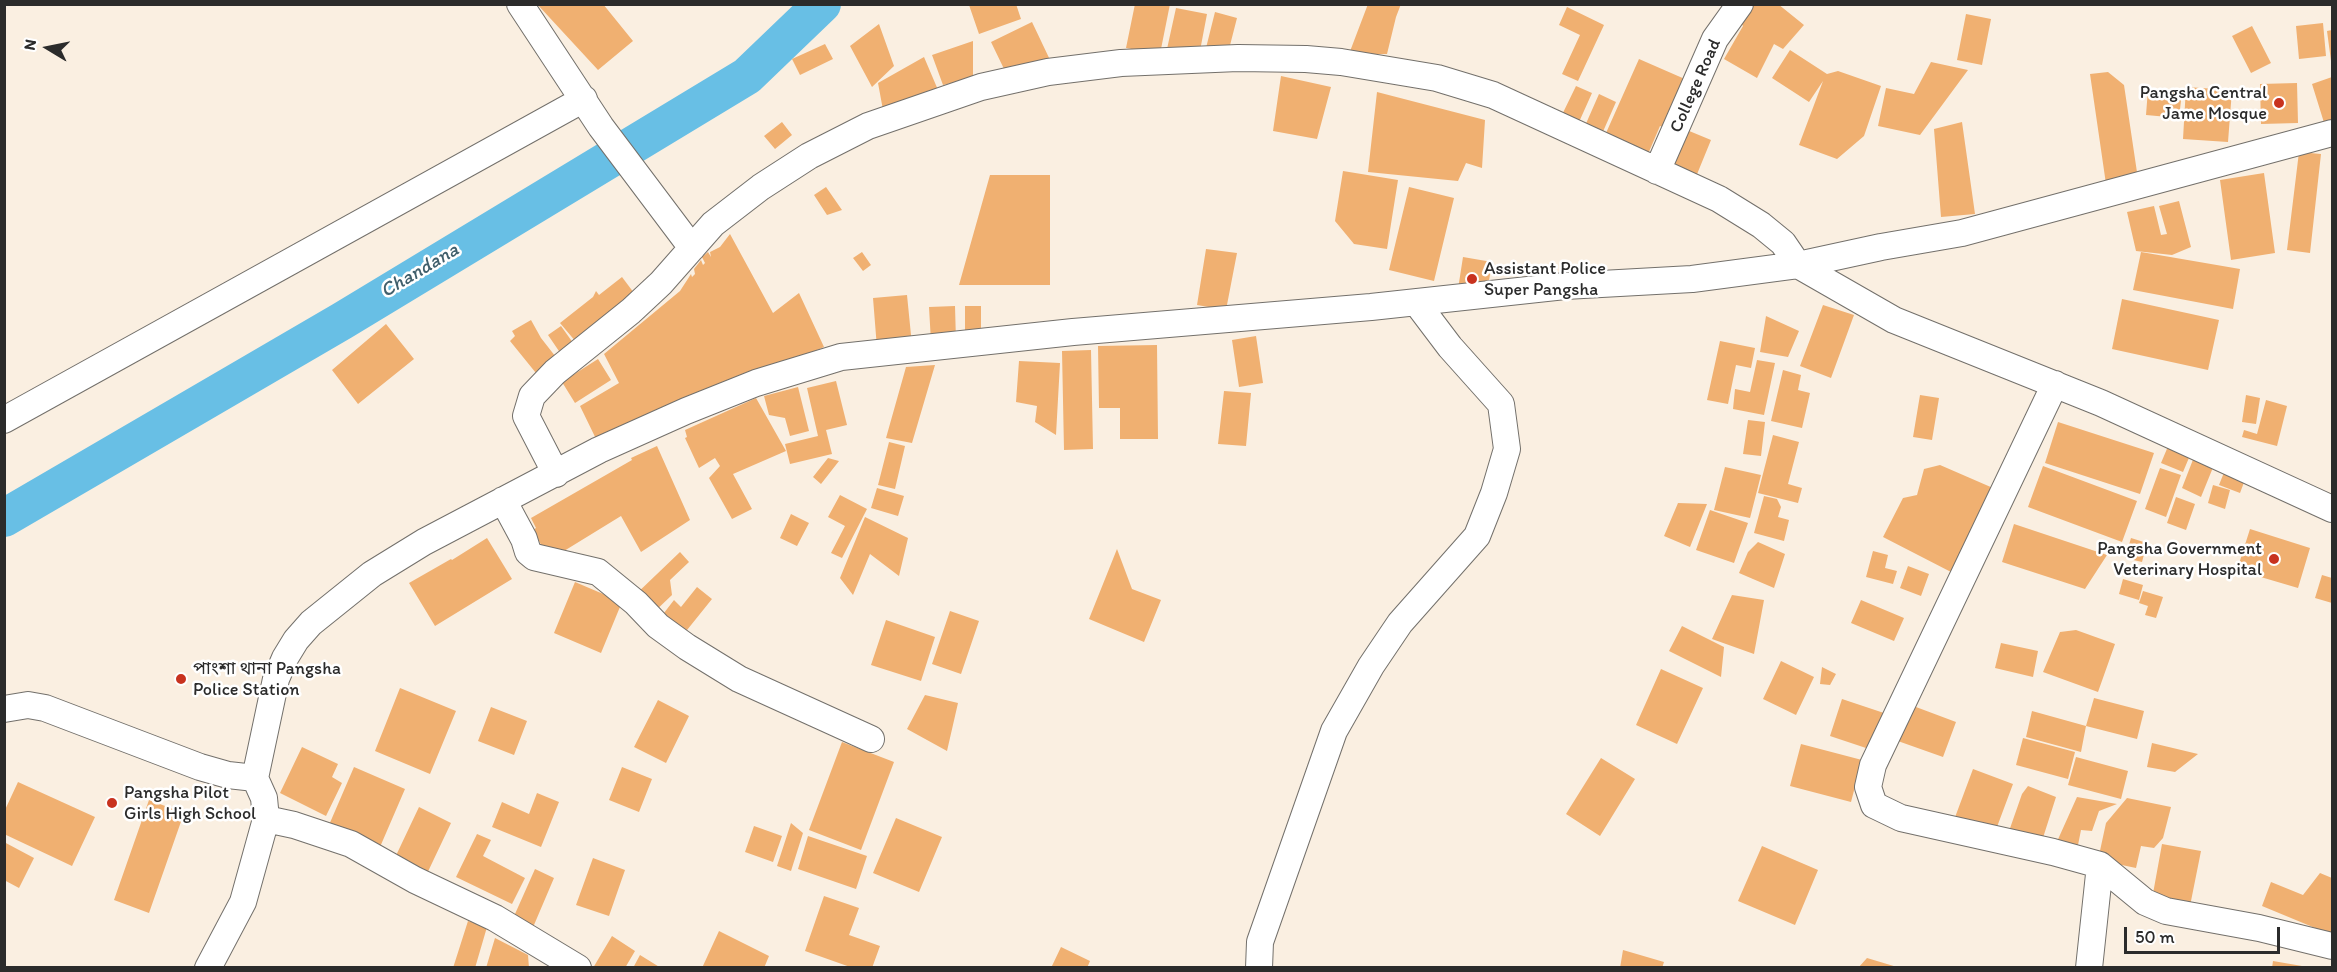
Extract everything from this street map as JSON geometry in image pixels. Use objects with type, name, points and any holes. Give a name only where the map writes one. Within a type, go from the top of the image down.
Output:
[{"type":"street","points":[[520,4],[601,127],[692,248]]},
{"type":"street","name":"College Road","points":[[1657,171],[1715,39],[1740,4]]},
{"type":"street","points":[[556,474],[526,416],[532,396],[555,372],[632,311],[661,283],[713,224],[761,187],[809,156],[868,126],[981,87],[1048,72],[1121,63],[1216,58],[1306,59],[1341,62],[1437,78],[1493,95],[1719,199],[1761,225],[1783,243],[1798,265],[1894,320],[2055,384],[2332,509]]},
{"type":"street","points":[[4,420],[584,99]]},
{"type":"street","points":[[208,968],[243,902],[266,819],[264,798],[255,777],[276,678],[296,640],[311,623],[372,574],[424,542],[599,450],[756,383],[841,357],[1073,332],[1416,302],[1565,286],[1692,279],[1798,265],[1962,233],[2332,133]]},
{"type":"street","points":[[1259,968],[1260,942],[1334,731],[1371,666],[1400,623],[1477,536],[1494,493],[1507,448],[1501,404],[1450,347],[1416,302]]},
{"type":"street","points":[[2055,384],[1873,765],[1868,787],[1874,805],[1901,818],[2100,865],[2145,902],[2166,911],[2259,928],[2332,946]]},
{"type":"street","points":[[503,500],[524,539],[528,552],[534,557],[598,572],[636,603],[658,626],[704,658],[739,679],[871,739]]},
{"type":"street","points":[[4,709],[28,705],[45,708],[200,766],[228,775],[255,777]]},
{"type":"street","points":[[266,819],[294,825],[351,844],[416,880],[495,918],[578,968]]},
{"type":"street","points":[[2089,968],[2100,865]]},
{"type":"building","points":[[537,4],[603,4],[633,41],[598,70]]},
{"type":"building","points":[[1016,4],[1021,19],[979,34],[969,5]]},
{"type":"building","points":[[1135,4],[1170,4],[1160,54],[1126,48]]},
{"type":"building","points":[[1368,4],[1401,4],[1387,54],[1349,54]]},
{"type":"building","points":[[1750,4],[1778,4],[1804,25],[1783,49],[1774,44],[1757,78],[1724,59],[1743,26],[1737,17]]},
{"type":"building","points":[[1567,7],[1604,25],[1578,81],[1562,74],[1580,35],[1559,25]]},
{"type":"building","points":[[1176,8],[1207,14],[1199,56],[1181,47],[1167,49]]},
{"type":"building","points":[[1215,12],[1237,18],[1227,57],[1205,52]]},
{"type":"building","points":[[1966,14],[1991,19],[1982,65],[1957,60]]},
{"type":"building","points":[[1032,22],[1051,62],[1005,71],[991,42]]},
{"type":"building","points":[[2323,23],[2326,56],[2299,59],[2296,26]]},
{"type":"building","points":[[879,24],[894,66],[872,87],[850,46]]},
{"type":"building","points":[[2252,26],[2271,63],[2251,73],[2232,36]]},
{"type":"building","points":[[2332,30],[2332,61],[2331,61],[2327,31]]},
{"type":"building","points":[[973,41],[973,78],[943,85],[932,55]]},
{"type":"building","points":[[825,44],[833,59],[800,75],[792,59]]},
{"type":"building","points":[[1790,50],[1827,74],[1838,71],[1881,86],[1864,136],[1837,159],[1799,145],[1823,81],[1809,102],[1772,78]]},
{"type":"building","points":[[924,57],[941,97],[883,110],[878,83]]},
{"type":"building","points":[[1639,59],[1694,83],[1672,131],[1660,126],[1645,161],[1602,142]]},
{"type":"building","points":[[1931,62],[1968,70],[1920,135],[1878,126],[1886,88],[1914,94]]},
{"type":"building","points":[[2108,72],[2124,85],[2138,179],[2106,184],[2090,74]]},
{"type":"building","points":[[1281,76],[1331,87],[1317,139],[1273,131]]},
{"type":"building","points":[[2332,77],[2332,127],[2326,129],[2312,84]]},
{"type":"building","name":"Pangsha Central Jame Mosque","points":[[2297,83],[2298,123],[2261,124],[2260,84]]},
{"type":"building","points":[[1576,86],[1592,93],[1575,131],[1558,123]]},
{"type":"building","points":[[2186,87],[2232,90],[2228,142],[2183,139]]},
{"type":"building","points":[[2148,89],[2182,92],[2179,118],[2146,115]]},
{"type":"building","points":[[1377,92],[1485,120],[1482,168],[1466,163],[1458,181],[1368,172]]},
{"type":"building","points":[[1599,94],[1616,102],[1598,143],[1581,135]]},
{"type":"building","points":[[782,122],[792,135],[775,149],[764,136]]},
{"type":"building","points":[[1962,122],[1975,214],[1941,217],[1934,129]]},
{"type":"building","points":[[1682,128],[1711,140],[1693,184],[1664,172]]},
{"type":"building","points":[[2299,152],[2321,154],[2310,253],[2287,250]]},
{"type":"building","points":[[1343,171],[1398,180],[1387,249],[1354,244],[1335,221]]},
{"type":"building","points":[[2264,173],[2275,253],[2231,260],[2220,180]]},
{"type":"building","points":[[990,175],[1050,175],[1050,285],[959,285]]},
{"type":"building","points":[[826,187],[842,210],[827,215],[814,195]]},
{"type":"building","points":[[1409,187],[1454,198],[1434,281],[1389,270]]},
{"type":"building","points":[[2179,201],[2191,247],[2172,255],[2136,251],[2127,212],[2154,206],[2161,235],[2167,234],[2159,206]]},
{"type":"building","points":[[730,234],[773,313],[799,293],[824,347],[599,445],[580,406],[619,383],[604,354],[680,291],[691,274],[692,277],[695,274],[694,269],[701,260],[703,265],[705,263],[702,257],[708,252],[711,257],[710,252],[720,247]]},
{"type":"building","points":[[1206,249],[1237,253],[1226,310],[1197,305]]},
{"type":"building","points":[[862,252],[871,265],[863,271],[853,258]]},
{"type":"building","points":[[2141,252],[2240,269],[2233,309],[2133,290]]},
{"type":"building","points":[[1463,257],[1492,262],[1487,293],[1458,289]]},
{"type":"building","points":[[622,277],[637,297],[582,349],[560,323],[593,297],[596,291],[599,295]]},
{"type":"building","points":[[907,295],[912,345],[877,348],[873,298]]},
{"type":"building","points":[[2122,299],[2219,320],[2208,370],[2112,349]]},
{"type":"building","points":[[1823,305],[1854,315],[1831,378],[1800,366]]},
{"type":"building","points":[[955,306],[956,341],[931,342],[929,307]]},
{"type":"building","points":[[965,306],[981,306],[981,337],[965,337]]},
{"type":"building","points":[[1766,316],[1799,331],[1788,357],[1760,352]]},
{"type":"building","points":[[531,320],[541,338],[559,361],[540,378],[510,341],[515,336],[512,331]]},
{"type":"building","points":[[386,324],[414,359],[358,404],[332,370]]},
{"type":"building","points":[[561,326],[576,347],[563,357],[548,335]]},
{"type":"building","points":[[1256,336],[1263,383],[1239,387],[1232,340]]},
{"type":"building","points":[[1720,341],[1755,348],[1751,368],[1736,365],[1728,404],[1707,400]]},
{"type":"building","points":[[1157,345],[1158,439],[1120,439],[1120,408],[1099,408],[1098,346]]},
{"type":"building","points":[[1091,350],[1093,449],[1064,450],[1062,351]]},
{"type":"building","points":[[598,359],[611,380],[575,403],[562,382]]},
{"type":"building","points":[[1757,360],[1775,363],[1764,415],[1733,409],[1735,389],[1750,392]]},
{"type":"building","points":[[1019,361],[1060,363],[1056,435],[1035,422],[1037,406],[1016,402]]},
{"type":"building","points":[[935,365],[912,443],[886,438],[906,367]]},
{"type":"building","points":[[1783,370],[1801,375],[1798,390],[1810,393],[1802,428],[1771,421]]},
{"type":"building","points":[[836,381],[847,425],[826,430],[832,454],[790,464],[785,444],[818,436],[807,388]]},
{"type":"building","points":[[798,387],[809,431],[790,436],[785,418],[769,415],[764,396]]},
{"type":"building","points":[[1224,391],[1251,393],[1246,446],[1218,444]]},
{"type":"building","points":[[1920,395],[1939,398],[1932,440],[1913,437]]},
{"type":"building","points":[[2246,395],[2260,398],[2256,424],[2242,422]]},
{"type":"building","points":[[756,398],[786,451],[733,474],[752,509],[732,519],[709,478],[720,466],[715,458],[699,468],[685,438],[687,437],[685,430]]},
{"type":"building","points":[[2266,400],[2287,406],[2277,446],[2242,437],[2244,430],[2257,434]]},
{"type":"building","points":[[1748,420],[1765,422],[1761,456],[1743,454]]},
{"type":"building","points":[[2058,422],[2154,453],[2140,494],[2045,463]]},
{"type":"building","points":[[1773,435],[1799,442],[1788,484],[1802,488],[1798,503],[1758,493]]},
{"type":"building","points":[[889,442],[905,446],[895,489],[878,485]]},
{"type":"building","points":[[2169,444],[2191,453],[2183,472],[2161,463]]},
{"type":"building","points":[[657,446],[690,520],[641,552],[621,516],[551,559],[533,530],[536,528],[531,518],[632,460],[631,458]]},
{"type":"building","points":[[2194,457],[2214,465],[2201,497],[2182,488]]},
{"type":"building","points":[[828,458],[839,461],[821,484],[813,477]]},
{"type":"building","points":[[1940,465],[1993,488],[1951,572],[1883,537],[1903,498],[1917,495],[1924,469]]},
{"type":"building","points":[[2043,466],[2137,501],[2122,542],[2028,507]]},
{"type":"building","points":[[1725,467],[1761,475],[1750,518],[1714,510]]},
{"type":"building","points":[[2160,468],[2181,475],[2166,517],[2145,509]]},
{"type":"building","points":[[2225,470],[2246,477],[2240,493],[2219,485]]},
{"type":"building","points":[[2213,485],[2230,490],[2225,509],[2208,503]]},
{"type":"building","points":[[877,488],[904,496],[898,516],[871,508]]},
{"type":"building","points":[[840,495],[867,509],[842,558],[831,553],[845,526],[828,517]]},
{"type":"building","points":[[1764,496],[1777,499],[1781,507],[1778,517],[1789,520],[1784,541],[1754,533]]},
{"type":"building","points":[[2176,497],[2195,504],[2186,530],[2167,523]]},
{"type":"building","points":[[1678,503],[1707,504],[1690,547],[1664,536]]},
{"type":"building","points":[[1710,510],[1748,523],[1734,563],[1696,550]]},
{"type":"building","points":[[791,514],[809,523],[797,546],[780,538]]},
{"type":"building","points":[[865,517],[908,538],[899,576],[870,554],[853,595],[840,578]]},
{"type":"building","points":[[2014,524],[2107,555],[2085,589],[2002,562]]},
{"type":"building","name":"Pangsha Government Veterinary Hospital","points":[[2250,529],[2310,548],[2298,588],[2237,570]]},
{"type":"building","points":[[487,538],[512,579],[435,626],[409,583]]},
{"type":"building","points":[[2131,538],[2147,543],[2142,562],[2125,558]]},
{"type":"building","points":[[1758,542],[1785,554],[1774,588],[1739,573],[1748,552]]},
{"type":"building","points":[[1117,549],[1132,589],[1161,600],[1144,642],[1089,619]]},
{"type":"building","points":[[1873,551],[1888,555],[1885,568],[1897,571],[1893,584],[1866,577]]},
{"type":"building","points":[[680,552],[689,562],[670,580],[672,595],[651,615],[633,597]]},
{"type":"building","points":[[1908,566],[1929,574],[1921,596],[1900,588]]},
{"type":"building","points":[[2322,575],[2332,578],[2332,603],[2315,598]]},
{"type":"building","points":[[2123,579],[2143,585],[2139,600],[2119,594]]},
{"type":"building","points":[[575,582],[622,602],[601,653],[554,633]]},
{"type":"building","points":[[697,587],[712,599],[679,640],[657,622],[674,600],[681,607]]},
{"type":"building","points":[[2143,591],[2163,597],[2156,618],[2145,615],[2148,606],[2139,603]]},
{"type":"building","points":[[1732,595],[1764,600],[1754,654],[1712,639]]},
{"type":"building","points":[[1861,600],[1904,618],[1894,641],[1851,623]]},
{"type":"building","points":[[950,611],[979,621],[961,674],[932,664]]},
{"type":"building","points":[[886,620],[935,637],[921,681],[871,665]]},
{"type":"building","points":[[1682,626],[1724,647],[1721,677],[1669,651]]},
{"type":"building","points":[[2076,630],[2115,644],[2098,692],[2043,672],[2060,632]]},
{"type":"building","points":[[2001,643],[2038,651],[2033,677],[1995,668]]},
{"type":"building","points":[[1781,661],[1814,677],[1796,715],[1763,699]]},
{"type":"building","points":[[1822,667],[1836,674],[1830,685],[1820,684]]},
{"type":"building","points":[[1661,669],[1703,688],[1677,744],[1636,725]]},
{"type":"building","points":[[400,688],[456,711],[430,774],[375,751]]},
{"type":"building","points":[[925,695],[958,703],[947,751],[907,729]]},
{"type":"building","points":[[2094,698],[2144,711],[2137,739],[2086,726]]},
{"type":"building","points":[[1842,699],[1887,714],[1875,751],[1830,736]]},
{"type":"building","points":[[658,700],[689,716],[666,763],[634,747]]},
{"type":"building","points":[[1908,704],[1956,722],[1943,757],[1895,740]]},
{"type":"building","points":[[491,707],[527,721],[514,755],[478,741]]},
{"type":"building","points":[[2032,711],[2086,726],[2081,752],[2026,737]]},
{"type":"building","points":[[2023,738],[2075,752],[2068,779],[2016,765]]},
{"type":"building","points":[[842,742],[894,762],[861,850],[809,830]]},
{"type":"building","points":[[2152,743],[2198,754],[2175,772],[2147,767]]},
{"type":"building","points":[[1801,744],[1862,760],[1851,802],[1790,786]]},
{"type":"building","points":[[302,747],[338,764],[332,777],[342,783],[326,816],[280,793]]},
{"type":"building","points":[[2076,757],[2128,771],[2121,799],[2068,785]]},
{"type":"building","points":[[1601,758],[1635,779],[1600,836],[1566,814]]},
{"type":"building","points":[[354,767],[405,789],[380,847],[329,825]]},
{"type":"building","points":[[622,767],[652,779],[639,812],[609,800]]},
{"type":"building","points":[[1973,769],[2013,784],[1994,835],[1954,820]]},
{"type":"building","points":[[18,782],[95,817],[72,866],[4,834],[4,812]]},
{"type":"building","points":[[2028,786],[2056,797],[2041,844],[2008,834],[2022,794]]},
{"type":"building","points":[[537,793],[559,802],[541,847],[492,827],[502,802],[529,814]]},
{"type":"building","points":[[2077,797],[2117,804],[2099,811],[2092,831],[2081,830],[2077,850],[2055,846]]},
{"type":"building","points":[[2127,798],[2171,807],[2163,838],[2154,848],[2141,846],[2136,868],[2098,860],[2106,823]]},
{"type":"building","points":[[149,800],[184,813],[149,913],[114,900]]},
{"type":"building","points":[[419,807],[451,823],[424,880],[392,864]]},
{"type":"building","points":[[896,818],[942,837],[919,892],[873,873]]},
{"type":"building","points":[[791,823],[803,833],[791,871],[777,866]]},
{"type":"building","points":[[754,826],[782,836],[773,862],[745,852]]},
{"type":"building","points":[[477,834],[491,840],[483,856],[525,878],[512,904],[456,877]]},
{"type":"building","points":[[808,836],[867,856],[856,889],[798,869]]},
{"type":"building","points":[[4,842],[34,858],[19,888],[4,880]]},
{"type":"building","points":[[2162,844],[2201,851],[2190,906],[2152,899]]},
{"type":"building","points":[[1762,846],[1818,870],[1795,925],[1738,901]]},
{"type":"building","points":[[593,858],[625,870],[609,916],[576,905]]},
{"type":"building","points":[[535,869],[554,878],[531,932],[511,923]]},
{"type":"building","points":[[2320,873],[2332,878],[2332,935],[2262,906],[2271,882],[2303,895]]},
{"type":"building","points":[[824,896],[859,908],[849,935],[880,946],[872,968],[853,968],[805,951]]},
{"type":"building","points":[[468,921],[487,927],[475,968],[453,968]]},
{"type":"building","points":[[719,931],[769,956],[764,968],[702,968]]},
{"type":"building","points":[[612,936],[635,951],[625,968],[593,968]]},
{"type":"building","points":[[495,938],[528,955],[529,968],[486,968]]},
{"type":"building","points":[[1061,947],[1090,961],[1087,968],[1051,968]]},
{"type":"building","points":[[1623,950],[1664,962],[1662,968],[1620,968]]},
{"type":"building","points":[[640,955],[661,968],[633,968]]},
{"type":"building","points":[[1867,958],[1897,967],[1897,968],[1858,968]]},
{"type":"building","points":[[2273,961],[2302,966],[2302,968],[2272,968]]},
{"type":"waterway","name":"Chandana","points":[[4,518],[342,321],[747,76],[822,4]]},
{"type":"place","name":"Pangsha Central Jame Mosque","points":[[2279,103]]},
{"type":"place","name":"Assistant Police Super Pangsha","points":[[1472,279]]},
{"type":"place","name":"Pangsha Government Veterinary Hospital","points":[[2274,559]]},
{"type":"place","name":"পাংশা থানা Pangsha Police Station","points":[[181,679]]},
{"type":"place","name":"Pangsha Pilot Girls High School","points":[[112,803]]}]
